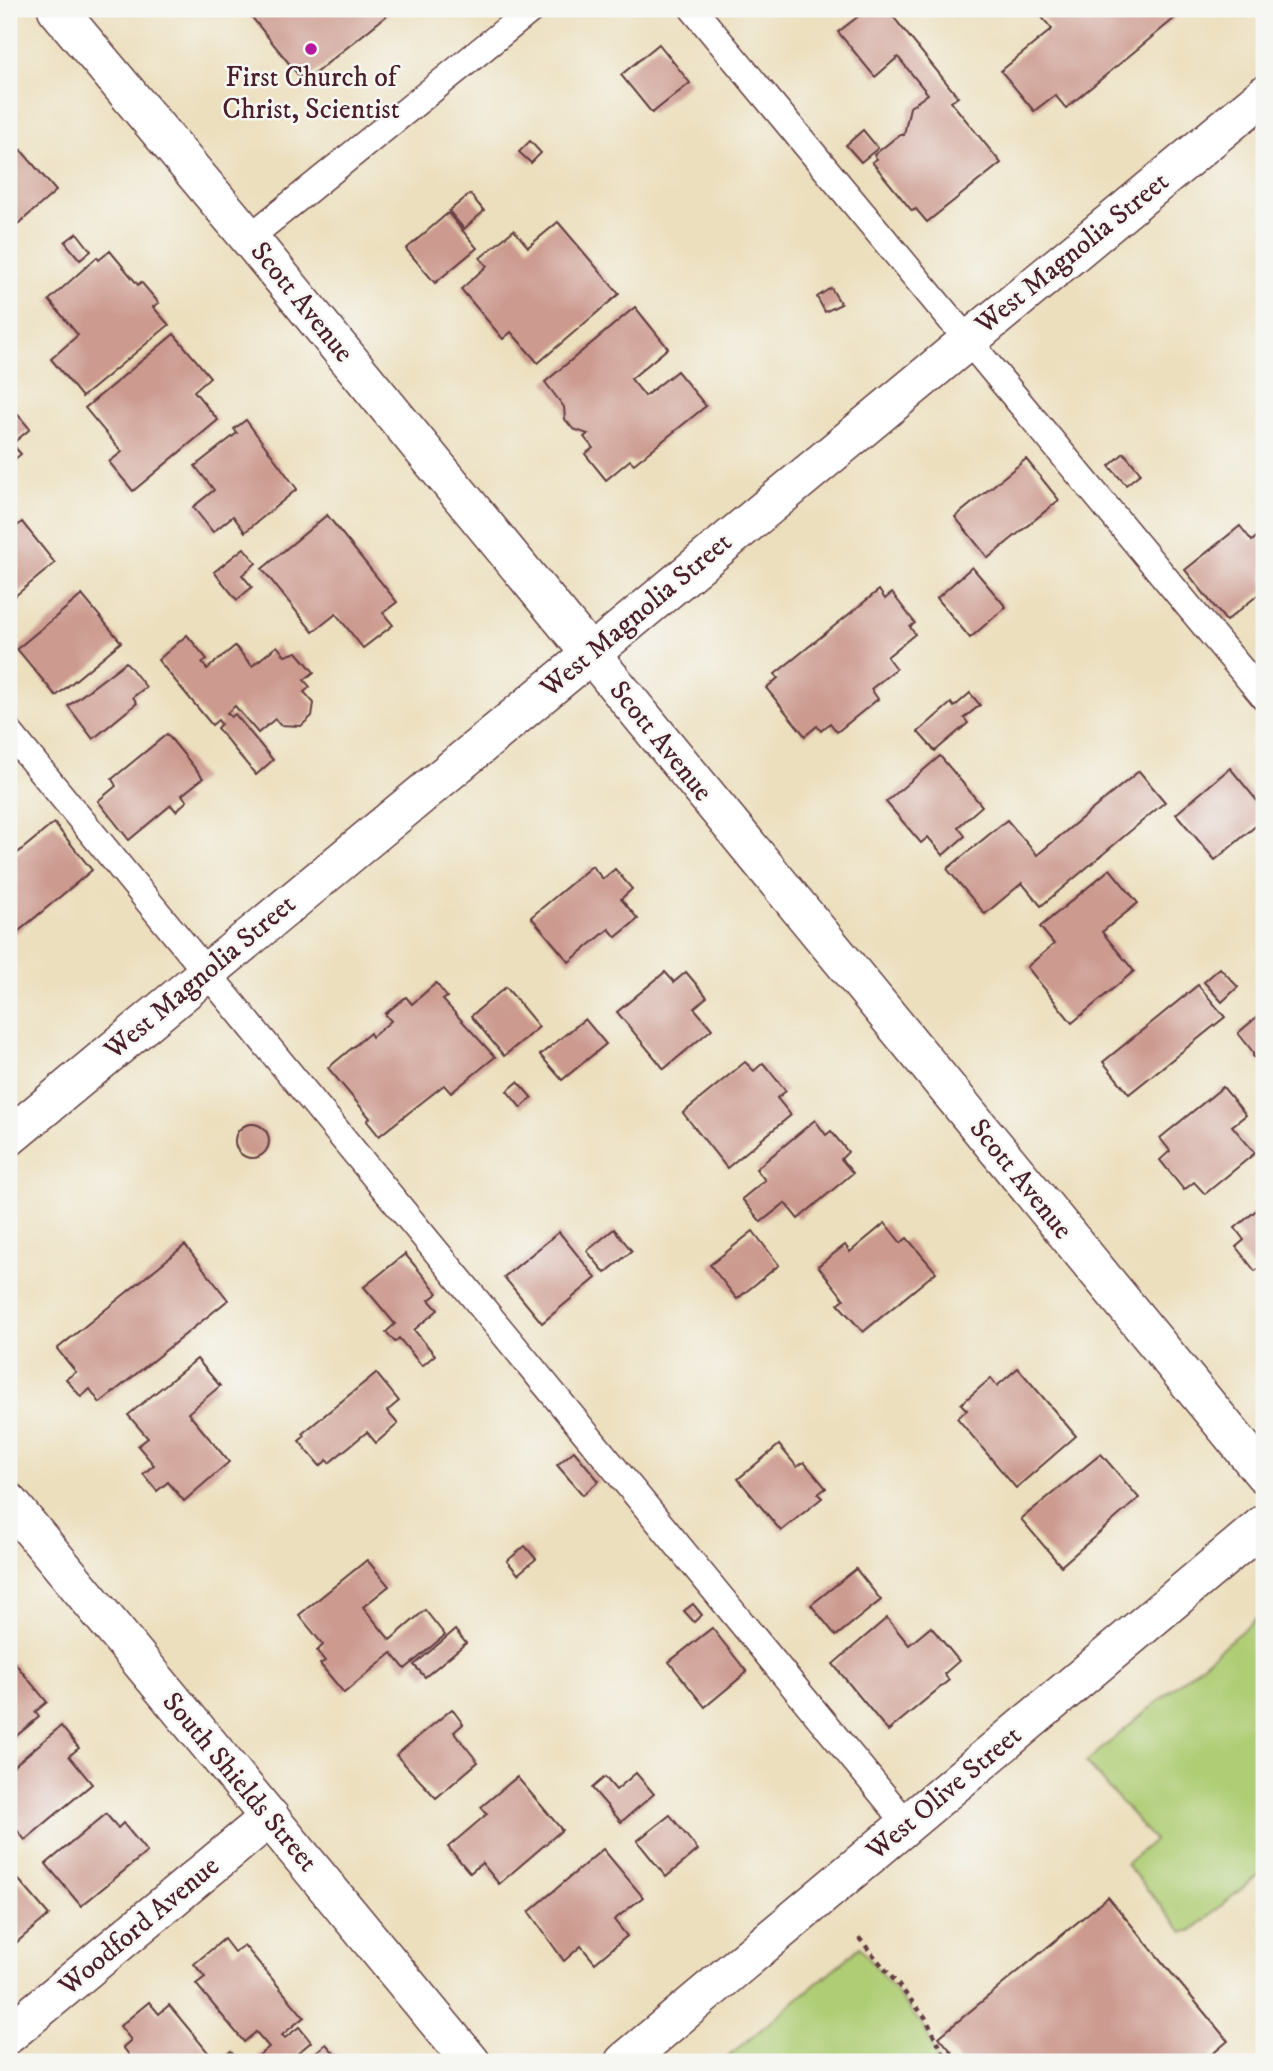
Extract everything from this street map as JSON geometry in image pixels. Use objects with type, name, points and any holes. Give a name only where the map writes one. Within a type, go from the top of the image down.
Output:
[{"type":"street","name":"Scott Avenue","points":[[57,9],[1264,1474]]},
{"type":"street","name":"West Magnolia Street","points":[[9,1137],[967,338],[1264,95]]},
{"type":"street","name":"South Shields Street","points":[[9,1502],[471,2062]]},
{"type":"street","name":"West Olive Street","points":[[624,2062],[1264,1524]]},
{"type":"street","name":"Woodford Avenue","points":[[9,2034],[270,1817]]},
{"type":"lane","points":[[248,238],[532,9]]},
{"type":"lane","points":[[693,9],[1264,697]]},
{"type":"lane","points":[[9,732],[907,1824]]},
{"type":"path","points":[[859,1938],[925,2017],[948,2062]]},
{"type":"green space","points":[[1264,1612],[1264,1870],[1191,1931],[1183,1932],[1126,1864],[1154,1840],[1086,1762]]},
{"type":"green space","points":[[860,1947],[925,2029],[938,2062],[722,2062]]},
{"type":"building","name":"First Church of Christ, Scientist","points":[[257,9],[395,9],[304,82],[250,15]]},
{"type":"building","points":[[868,9],[887,9],[958,97],[951,102],[1001,163],[927,222],[916,209],[912,211],[872,162],[877,159],[874,155],[899,135],[904,135],[910,107],[928,94],[898,57],[875,77],[838,32]]},
{"type":"building","points":[[1035,9],[1176,9],[1175,18],[1066,108],[1055,95],[1034,111],[1001,71],[1052,29]]},
{"type":"building","points":[[659,44],[690,83],[652,113],[621,75]]},
{"type":"building","points":[[863,130],[878,148],[861,162],[846,145]]},
{"type":"building","points":[[530,141],[541,153],[531,163],[519,152]]},
{"type":"building","points":[[21,150],[56,191],[9,232],[9,160]]},
{"type":"building","points":[[470,194],[484,211],[464,229],[449,211]]},
{"type":"building","points":[[448,213],[477,248],[435,283],[406,249]]},
{"type":"building","points":[[558,222],[619,294],[538,363],[511,332],[503,339],[461,289],[487,266],[480,258],[514,230],[528,247]]},
{"type":"building","points":[[77,233],[91,251],[80,260],[65,242]]},
{"type":"building","points":[[110,251],[138,285],[141,282],[159,303],[153,307],[169,325],[82,397],[51,359],[78,335],[49,300],[97,257],[99,260]]},
{"type":"building","points":[[831,288],[841,304],[825,312],[817,297]]},
{"type":"building","points":[[635,307],[668,348],[631,379],[645,396],[677,371],[706,406],[634,464],[630,460],[606,480],[585,454],[593,448],[584,437],[588,434],[573,429],[565,419],[564,407],[545,382]]},
{"type":"building","points":[[174,334],[210,377],[194,391],[218,420],[133,491],[109,462],[122,452],[85,408]]},
{"type":"building","points":[[9,404],[30,429],[12,444],[21,454],[9,464]]},
{"type":"building","points":[[246,420],[297,489],[245,532],[233,516],[213,532],[193,507],[214,490],[195,466],[237,433],[234,429]]},
{"type":"building","points":[[1124,453],[1141,473],[1126,485],[1109,466]]},
{"type":"building","points":[[1026,459],[1059,500],[988,558],[955,517]]},
{"type":"building","points":[[327,515],[397,602],[383,613],[393,625],[363,648],[336,614],[313,632],[262,569]]},
{"type":"building","points":[[22,522],[55,563],[9,601],[9,533]]},
{"type":"building","points":[[1240,526],[1252,541],[1262,532],[1264,535],[1264,590],[1226,621],[1185,570]]},
{"type":"building","points":[[244,548],[256,563],[242,575],[252,587],[237,600],[214,572]]},
{"type":"building","points":[[972,567],[1006,607],[970,638],[937,598]]},
{"type":"building","points":[[879,590],[885,599],[892,593],[915,623],[910,627],[915,634],[887,657],[896,669],[871,689],[878,699],[837,732],[830,723],[821,731],[817,726],[805,736],[766,688],[778,678],[775,674]]},
{"type":"building","points":[[82,595],[121,642],[56,696],[17,649]]},
{"type":"building","points":[[187,635],[207,659],[202,663],[207,669],[235,646],[252,666],[277,646],[285,656],[297,652],[314,672],[304,680],[310,687],[304,692],[314,703],[312,716],[301,726],[280,725],[275,719],[258,733],[235,706],[227,713],[231,717],[235,714],[273,760],[256,775],[217,728],[221,724],[218,720],[212,725],[158,660]]},
{"type":"building","points":[[126,662],[146,687],[133,697],[137,703],[93,739],[68,706]]},
{"type":"building","points":[[970,693],[980,705],[964,718],[968,723],[935,751],[918,732],[951,703],[954,707]]},
{"type":"building","points":[[167,734],[203,778],[182,795],[187,801],[176,811],[171,805],[129,840],[98,801],[116,786],[112,779]]},
{"type":"building","points":[[940,756],[982,806],[958,827],[965,836],[943,855],[928,837],[921,843],[886,802]]},
{"type":"building","points":[[1230,768],[1264,809],[1264,819],[1215,860],[1176,814]]},
{"type":"building","points":[[1139,771],[1165,802],[1041,906],[1022,883],[985,914],[947,869],[1007,820],[1037,855]]},
{"type":"building","points":[[54,823],[92,870],[14,935],[9,929],[9,860]]},
{"type":"building","points":[[592,866],[603,879],[615,869],[632,889],[621,899],[638,919],[616,937],[609,929],[569,962],[531,917]]},
{"type":"building","points":[[1110,869],[1138,903],[1102,932],[1134,971],[1072,1023],[1027,967],[1054,944],[1040,927]]},
{"type":"building","points":[[1220,968],[1238,987],[1222,1002],[1204,982]]},
{"type":"building","points":[[665,972],[674,982],[686,972],[707,997],[694,1008],[712,1029],[664,1069],[617,1012]]},
{"type":"building","points":[[436,983],[447,997],[443,1000],[495,1057],[451,1093],[444,1085],[379,1136],[367,1121],[370,1118],[328,1068],[370,1033],[372,1037],[391,1021],[385,1014],[406,997],[412,1004]]},
{"type":"building","points":[[1198,985],[1225,1017],[1129,1094],[1103,1062]]},
{"type":"building","points":[[506,987],[539,1027],[504,1056],[471,1016]]},
{"type":"building","points":[[1264,1011],[1264,1065],[1253,1056],[1253,1052],[1238,1033]]},
{"type":"building","points":[[585,1019],[606,1044],[562,1080],[540,1055]]},
{"type":"building","points":[[745,1062],[754,1071],[763,1063],[786,1091],[777,1098],[791,1115],[727,1168],[683,1113]]},
{"type":"building","points":[[518,1082],[532,1098],[521,1108],[507,1091]]},
{"type":"building","points":[[1223,1087],[1246,1115],[1232,1126],[1255,1153],[1205,1194],[1194,1182],[1184,1190],[1160,1160],[1170,1151],[1160,1138]]},
{"type":"building","points":[[815,1120],[826,1135],[831,1131],[848,1152],[841,1159],[853,1173],[798,1219],[785,1203],[761,1222],[742,1199],[765,1180],[756,1169]]},
{"type":"building","points":[[252,1124],[264,1129],[269,1141],[264,1153],[252,1158],[240,1153],[235,1141],[240,1129]]},
{"type":"building","points":[[1264,1204],[1264,1265],[1255,1271],[1236,1247],[1244,1240],[1235,1228]]},
{"type":"building","points":[[885,1223],[901,1243],[907,1238],[936,1272],[863,1332],[838,1304],[844,1299],[818,1266],[845,1245],[850,1252]]},
{"type":"building","points":[[614,1229],[632,1251],[605,1273],[587,1251]]},
{"type":"building","points":[[753,1231],[779,1265],[737,1299],[710,1265]]},
{"type":"building","points":[[559,1232],[596,1278],[542,1323],[504,1277]]},
{"type":"building","points":[[185,1245],[228,1300],[100,1403],[90,1389],[81,1397],[66,1379],[76,1372],[57,1349]]},
{"type":"building","points":[[405,1254],[438,1293],[429,1300],[438,1310],[414,1330],[435,1355],[422,1366],[399,1338],[395,1342],[386,1332],[395,1324],[364,1287]]},
{"type":"building","points":[[197,1359],[220,1386],[188,1413],[229,1462],[184,1501],[168,1482],[157,1491],[143,1474],[154,1465],[138,1446],[148,1438],[128,1415]]},
{"type":"building","points":[[1018,1368],[1076,1436],[1016,1488],[957,1418],[967,1410],[961,1404],[991,1378],[997,1386]]},
{"type":"building","points":[[376,1373],[399,1401],[387,1411],[398,1424],[376,1443],[367,1432],[329,1463],[327,1460],[320,1466],[299,1441],[305,1436],[303,1433]]},
{"type":"building","points":[[779,1445],[797,1467],[804,1462],[826,1488],[818,1494],[822,1498],[781,1531],[738,1479]]},
{"type":"building","points":[[574,1451],[599,1481],[583,1495],[557,1465]]},
{"type":"building","points":[[1101,1454],[1139,1498],[1061,1566],[1021,1519]]},
{"type":"building","points":[[525,1546],[536,1559],[518,1574],[507,1561]]},
{"type":"building","points":[[367,1560],[389,1586],[363,1607],[390,1640],[425,1610],[445,1635],[405,1669],[392,1653],[344,1693],[320,1664],[325,1661],[317,1651],[323,1645],[299,1615]]},
{"type":"building","points":[[856,1569],[881,1600],[836,1636],[811,1605]]},
{"type":"building","points":[[693,1604],[702,1615],[694,1622],[684,1611]]},
{"type":"building","points":[[887,1618],[909,1645],[931,1627],[959,1661],[944,1674],[949,1680],[888,1731],[833,1664]]},
{"type":"building","points":[[712,1628],[747,1672],[705,1707],[669,1662]]},
{"type":"building","points":[[455,1630],[466,1643],[425,1677],[414,1665]]},
{"type":"building","points":[[14,1662],[47,1702],[35,1712],[39,1717],[9,1742],[9,1667]]},
{"type":"building","points":[[452,1709],[463,1724],[454,1732],[478,1762],[436,1798],[396,1755]]},
{"type":"building","points":[[61,1726],[79,1748],[69,1756],[92,1784],[25,1840],[9,1820],[9,1770]]},
{"type":"building","points":[[636,1773],[654,1794],[621,1822],[592,1788],[605,1777],[616,1790]]},
{"type":"building","points":[[517,1777],[562,1830],[499,1884],[482,1863],[470,1873],[448,1847],[487,1814],[481,1807]]},
{"type":"building","points":[[106,1814],[118,1828],[123,1823],[147,1852],[81,1906],[46,1864]]},
{"type":"building","points":[[670,1815],[698,1850],[666,1877],[637,1841]]},
{"type":"building","points":[[603,1849],[643,1897],[614,1920],[627,1936],[595,1963],[581,1946],[564,1961],[529,1912]]},
{"type":"building","points":[[19,1880],[49,1915],[17,1942],[9,1933],[9,1888]]},
{"type":"building","points":[[1108,1897],[1228,2041],[1209,2057],[1213,2062],[960,2062],[939,2037]]},
{"type":"building","points":[[224,1939],[234,1952],[244,1945],[304,2017],[282,2035],[285,2038],[299,2027],[311,2042],[298,2053],[301,2058],[296,2062],[251,2062],[269,2047],[256,2032],[244,2042],[196,1984],[205,1977],[194,1964]]},
{"type":"building","points":[[149,2002],[159,2014],[169,2005],[216,2062],[135,2062],[123,2047],[131,2040],[120,2026]]},
{"type":"building","points":[[326,2044],[342,2062],[304,2062]]},
{"type":"building","points":[[231,2051],[240,2062],[218,2062]]},
{"type":"place","name":"First Church of Christ, Scientist","points":[[311,49]]}]
